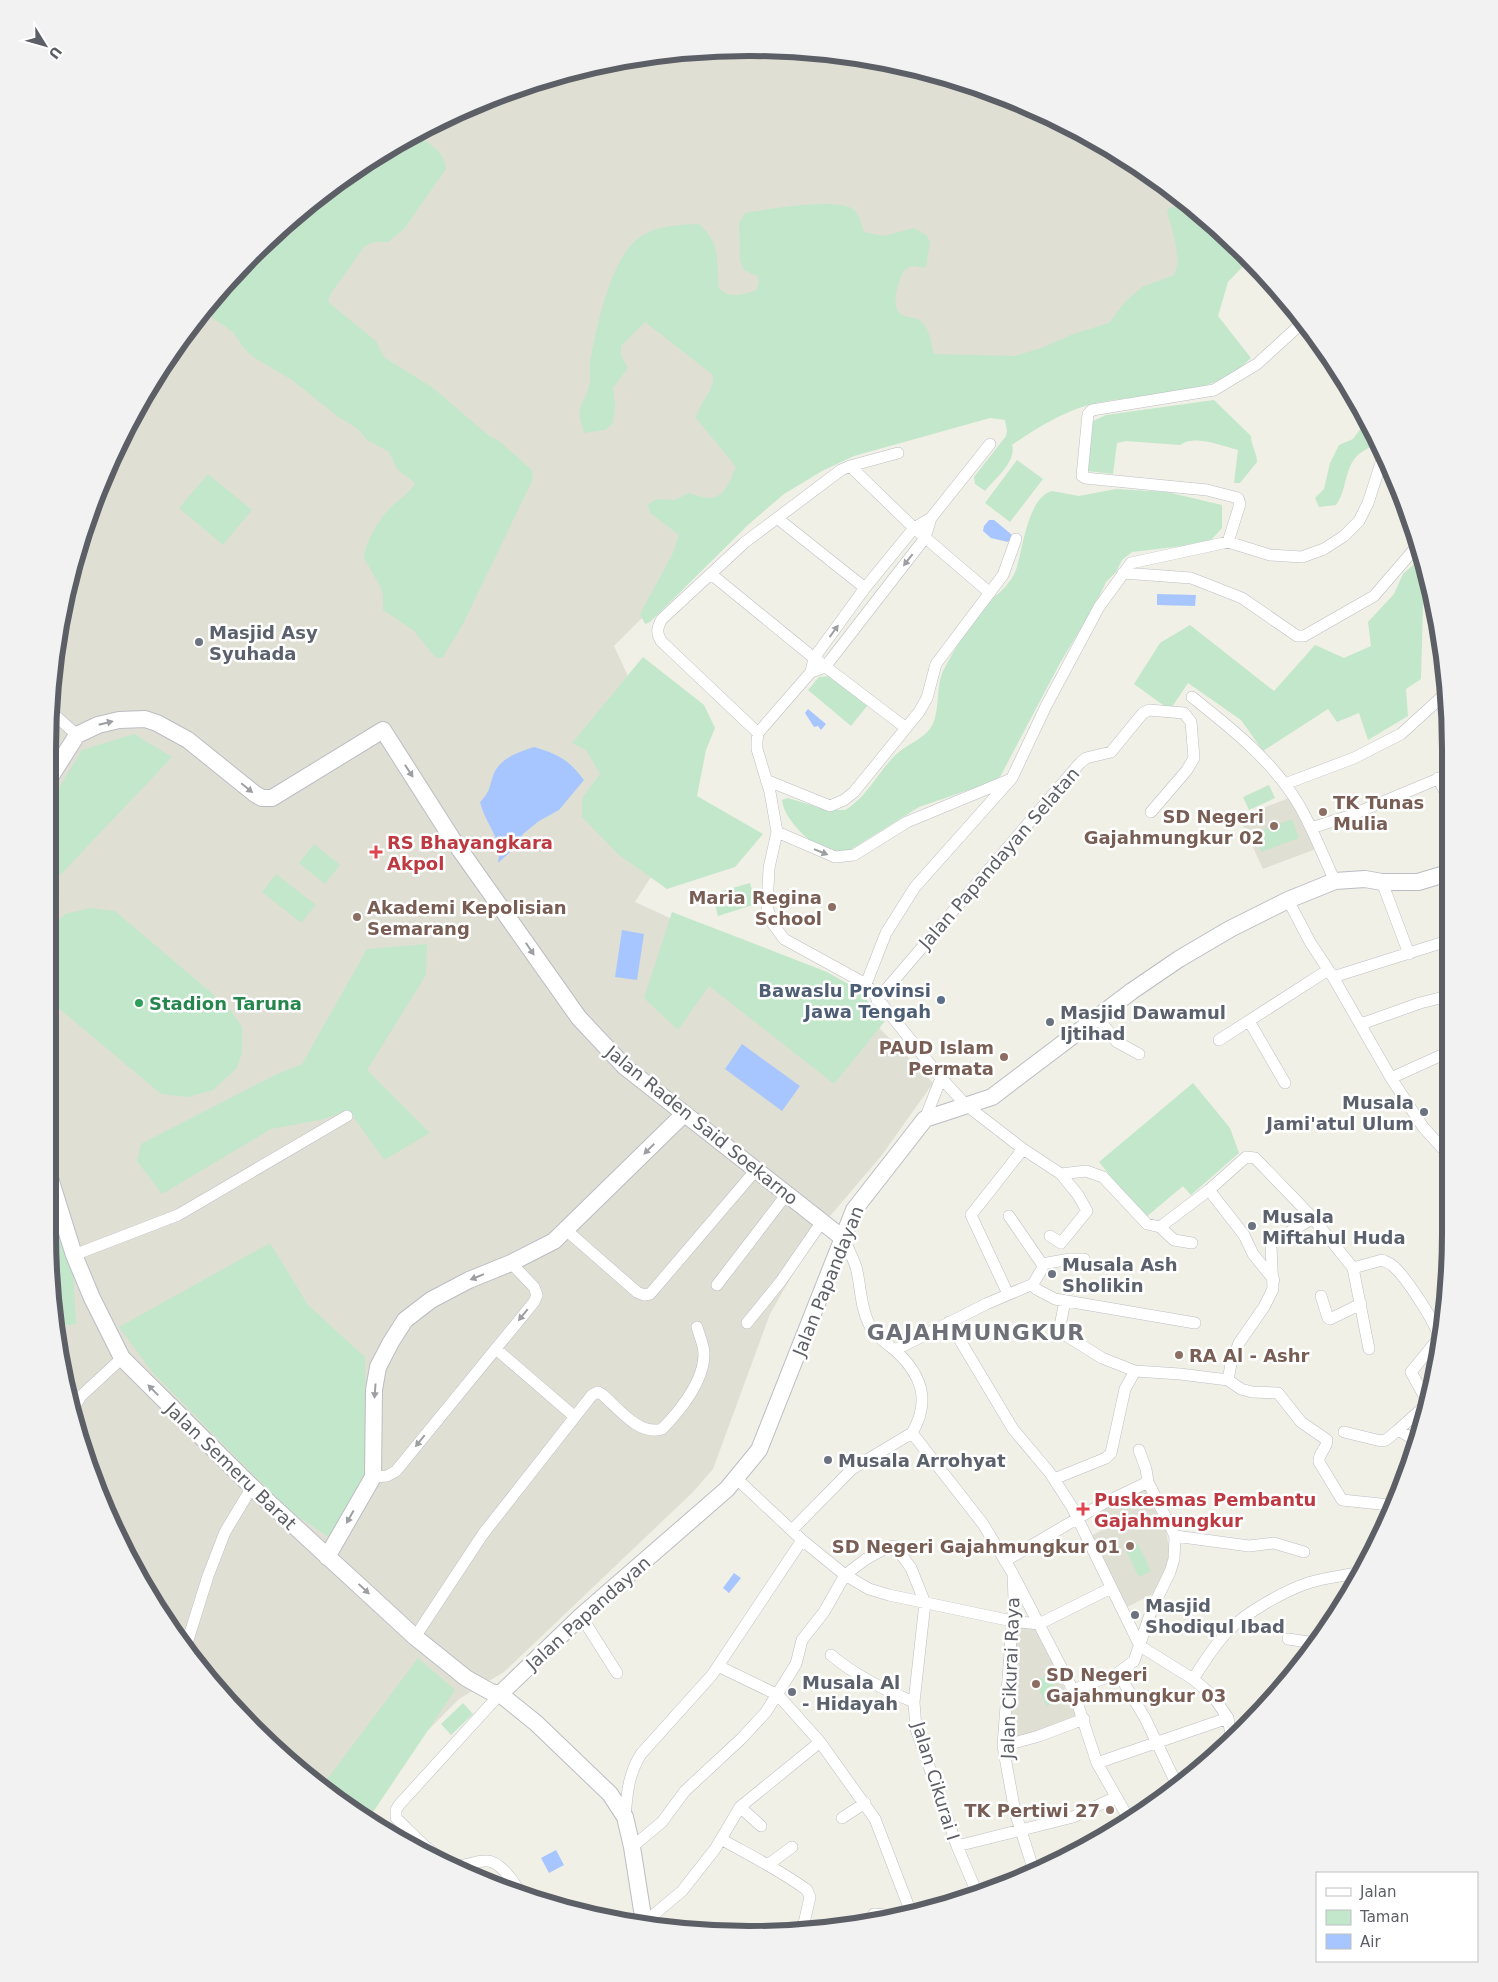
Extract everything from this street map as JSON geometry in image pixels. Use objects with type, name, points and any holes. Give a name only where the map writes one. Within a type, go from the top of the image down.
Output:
[{"type":"street","points":[[1228,542],[1240,504],[1233,496],[1208,490],[1085,478],[1082,476],[1088,414],[1092,410],[1214,390],[1258,364],[1298,326]]},
{"type":"street","points":[[990,444],[931,518],[914,528],[865,588],[814,658],[811,672],[758,733],[757,749],[777,832],[768,878],[767,907],[772,924],[780,935],[790,943],[866,984],[941,1078],[966,1105],[1023,1149],[1061,1174],[1078,1195],[1087,1211],[1061,1242],[1050,1236]]},
{"type":"street","points":[[758,733],[661,641],[657,633],[662,619],[744,543],[841,470],[898,453]]},
{"type":"street","points":[[866,984],[886,933],[914,887],[1012,778],[1046,706],[1099,607],[1131,563],[1228,542],[1270,555],[1302,557],[1324,549],[1344,536],[1359,521],[1368,504],[1380,465]]},
{"type":"street","points":[[850,466],[914,528],[990,593]]},
{"type":"street","points":[[777,518],[865,588],[875,587],[879,592],[878,598]]},
{"type":"street","points":[[811,672],[825,667],[926,538],[931,518]]},
{"type":"street","points":[[766,780],[830,806],[844,800],[854,792],[928,698],[936,664],[1002,575],[1016,539]]},
{"type":"street","points":[[1124,573],[1190,578],[1242,598],[1297,636],[1304,636],[1374,596],[1412,551]]},
{"type":"street","points":[[711,574],[825,667],[906,728]]},
{"type":"street","points":[[1192,696],[1240,736],[1285,784],[1311,828],[1335,881]]},
{"type":"street","points":[[1285,784],[1354,758],[1401,734],[1426,710],[1440,700]]},
{"type":"street","name":"Jalan Papandayan Selatan","points":[[877,1000],[1080,763],[1086,758],[1111,752],[1143,713],[1149,710],[1184,713],[1191,722],[1194,758],[1152,812]]},
{"type":"street","points":[[56,768],[78,734],[57,717]]},
{"type":"street","name":"Jalan Raden Said Soekarno","points":[[78,734],[98,725],[119,720],[145,720],[188,740],[255,794],[262,798],[272,798],[383,730],[453,840],[579,1018],[617,1060],[755,1171],[844,1239]]},
{"type":"street","points":[[1311,828],[1349,816],[1441,777]]},
{"type":"street","points":[[777,832],[835,858],[854,855],[907,822],[1012,778]]},
{"type":"street","points":[[925,1119],[992,1096],[1179,959],[1230,929],[1288,900],[1335,881],[1365,878],[1382,882],[1418,882],[1442,875]]},
{"type":"street","points":[[1382,882],[1409,954]]},
{"type":"street","points":[[1288,900],[1391,1078],[1423,1127],[1442,1146]]},
{"type":"street","points":[[1218,1040],[1331,973],[1409,954],[1442,943]]},
{"type":"street","points":[[1361,1024],[1420,1003],[1442,998]]},
{"type":"street","points":[[1098,1018],[1117,1042],[1139,1054]]},
{"type":"street","points":[[1249,1021],[1285,1083]]},
{"type":"street","points":[[1391,1078],[1442,1055]]},
{"type":"street","points":[[925,1119],[941,1078]]},
{"type":"street","points":[[327,1557],[373,1476],[374,1390],[378,1367],[390,1342],[406,1320],[430,1300],[554,1241],[683,1114]]},
{"type":"street","points":[[74,1255],[178,1214],[347,1116]]},
{"type":"street","name":"Jalan Papandayan","points":[[421,1843],[396,1818],[395,1814],[399,1805],[500,1694],[582,1616],[737,1479],[759,1450],[854,1210],[925,1119]]},
{"type":"street","points":[[1008,1294],[971,1214],[1023,1149]]},
{"type":"street","points":[[1160,1227],[1250,1156],[1255,1158],[1314,1218],[1353,1268],[1369,1348]]},
{"type":"street","points":[[566,1230],[637,1292],[644,1295],[650,1294],[755,1171]]},
{"type":"street","points":[[1061,1174],[1093,1172],[1103,1177],[1147,1224],[1160,1227],[1174,1240],[1192,1243]]},
{"type":"street","points":[[1209,1190],[1238,1227],[1253,1254],[1274,1280]]},
{"type":"street","points":[[717,1285],[786,1195]]},
{"type":"street","name":"Jalan Semeru Barat","points":[[56,1198],[74,1255],[92,1298],[122,1358],[252,1487],[415,1637],[466,1678],[491,1692],[500,1694]]},
{"type":"street","points":[[894,1350],[949,1322],[1033,1284],[1042,1269],[1042,1264],[1009,1216]]},
{"type":"street","points":[[1228,1380],[1231,1364],[1239,1343],[1271,1296],[1274,1280],[1271,1246],[1273,1242],[1314,1218]]},
{"type":"street","points":[[747,1323],[781,1281],[821,1222]]},
{"type":"street","points":[[792,1530],[852,1469],[912,1432],[920,1420],[923,1402],[920,1386],[912,1369],[870,1327],[864,1314],[855,1267],[844,1239]]},
{"type":"street","points":[[1042,1264],[1070,1258],[1084,1259]]},
{"type":"street","points":[[1353,1268],[1382,1260],[1393,1266],[1436,1322]]},
{"type":"street","points":[[373,1476],[388,1476],[396,1471],[534,1302],[537,1295],[534,1287],[511,1263]]},
{"type":"street","points":[[1033,1284],[1046,1295],[1065,1301],[1195,1323]]},
{"type":"street","points":[[1321,1296],[1330,1319],[1361,1304]]},
{"type":"street","points":[[1065,1301],[1060,1326],[1062,1334],[1102,1358],[1135,1371],[1228,1380],[1242,1389],[1252,1392],[1278,1393],[1301,1422],[1327,1440],[1326,1449],[1320,1455],[1319,1462],[1342,1500],[1386,1505]]},
{"type":"street","points":[[949,1322],[1013,1429],[1054,1479],[1077,1519],[1140,1646],[1193,1679],[1213,1696],[1228,1718],[1230,1731]]},
{"type":"street","points":[[415,1637],[483,1534],[592,1395],[598,1392],[639,1427],[655,1431],[662,1429],[678,1413],[698,1378],[704,1354],[697,1327]]},
{"type":"street","points":[[1423,1392],[1411,1372],[1432,1347]]},
{"type":"street","points":[[496,1349],[575,1417]]},
{"type":"street","points":[[78,1401],[81,1396],[122,1358]]},
{"type":"street","points":[[1054,1479],[1106,1458],[1111,1453],[1125,1388],[1135,1371]]},
{"type":"street","points":[[1344,1432],[1381,1441],[1386,1440],[1418,1412]]},
{"type":"street","points":[[1398,1430],[1411,1437]]},
{"type":"street","name":"Jalan Cikurai Raya","points":[[912,1432],[983,1524],[1005,1561],[1073,1690],[1097,1763],[1126,1814]]},
{"type":"street","points":[[1073,1690],[1118,1673],[1134,1661],[1152,1609],[1170,1572],[1175,1549],[1174,1536],[1148,1482],[1146,1468],[1139,1450]]},
{"type":"street","points":[[737,1479],[802,1540],[845,1575],[869,1589],[1012,1622],[1039,1624],[1112,1588]]},
{"type":"street","points":[[1005,1561],[1077,1519],[1148,1482]]},
{"type":"street","points":[[188,1639],[208,1576],[225,1532],[252,1487]]},
{"type":"street","points":[[1174,1536],[1249,1546],[1274,1543],[1304,1552]]},
{"type":"street","points":[[644,1917],[625,1817],[628,1782],[633,1766],[641,1754],[694,1698],[718,1666],[757,1604],[802,1540]]},
{"type":"street","points":[[632,1846],[662,1822],[685,1791],[742,1738],[766,1712],[796,1664],[802,1640],[824,1612],[845,1575],[866,1559],[888,1547],[895,1546],[911,1568],[926,1603]]},
{"type":"street","name":"Jalan Cikurai Raya","points":[[1012,1574],[1014,1599],[1003,1746],[1006,1773],[1021,1832],[1032,1865]]},
{"type":"street","points":[[1193,1679],[1210,1652],[1230,1629],[1249,1615],[1286,1593],[1308,1583],[1352,1574]]},
{"type":"street","name":"Jalan Cikurai I","points":[[926,1603],[914,1702],[916,1729],[957,1846],[975,1888]]},
{"type":"street","points":[[582,1616],[617,1673]]},
{"type":"street","points":[[1288,1639],[1308,1642]]},
{"type":"street","points":[[831,1655],[853,1672],[875,1685],[914,1702]]},
{"type":"street","points":[[718,1666],[778,1695],[820,1742],[875,1819],[909,1906]]},
{"type":"street","points":[[1118,1673],[1145,1718],[1174,1781]]},
{"type":"street","points":[[500,1694],[536,1723],[610,1794],[625,1817]]},
{"type":"street","points":[[1097,1763],[1157,1744],[1228,1718]]},
{"type":"street","points":[[1003,1746],[1039,1736],[1084,1719]]},
{"type":"street","points":[[649,1918],[682,1891],[721,1839],[740,1807],[820,1742]]},
{"type":"street","points":[[957,1846],[1021,1832],[1072,1817],[1116,1797]]},
{"type":"street","points":[[842,1818],[865,1803]]},
{"type":"street","points":[[740,1807],[761,1826]]},
{"type":"street","points":[[721,1839],[759,1861],[769,1864],[809,1893],[804,1923]]},
{"type":"street","points":[[769,1864],[792,1847]]},
{"type":"street","points":[[468,1866],[486,1860],[492,1861],[515,1885]]},
{"type":"shaded area","name":"Akademi Kepolisian Semarang","points":[[749,56],[839,62],[928,80],[972,93],[1014,109],[1055,128],[1095,149],[1134,173],[1171,199],[1240,260],[886,434],[777,483],[614,646],[640,702],[654,872],[635,902],[854,1002],[933,1083],[882,1155],[819,1229],[770,1314],[713,1469],[693,1492],[504,1672],[459,1699],[356,1803],[327,1783],[292,1754],[259,1723],[199,1655],[149,1579],[109,1498],[93,1456],[70,1368],[62,1323],[58,1278],[56,1233],[56,749],[62,659],[80,570],[93,526],[109,484],[149,403],[199,327],[228,292],[292,228],[327,199],[403,149],[443,128],[484,109],[526,93],[570,80],[659,62],[704,58]]},
{"type":"shaded area","name":"SD Negeri Gajahmungkur 02","points":[[1292,797],[1316,849],[1263,869],[1239,817]]},
{"type":"shaded area","name":"SD Negeri Gajahmungkur 01","points":[[1145,1485],[1165,1526],[1171,1559],[1163,1584],[1151,1595],[1123,1609],[1088,1538],[1105,1528],[1095,1509]]},
{"type":"shaded area","name":"SD Negeri Gajahmungkur 03","points":[[1013,1623],[1037,1625],[1081,1726],[1007,1749]]},
{"type":"green space","points":[[423,138],[440,153],[446,169],[404,229],[388,242],[374,242],[365,246],[331,293],[328,302],[376,341],[384,357],[433,388],[532,470],[533,479],[463,624],[443,657],[435,657],[414,631],[383,610],[383,595],[380,586],[364,558],[370,538],[381,518],[415,483],[397,469],[389,452],[367,440],[358,429],[337,416],[292,380],[253,357],[243,347],[233,332],[209,315],[259,259],[292,228],[327,199],[364,173]]},
{"type":"green space","points":[[800,205],[842,205],[854,210],[860,218],[864,232],[884,236],[914,228],[926,235],[930,241],[926,268],[912,266],[904,270],[896,293],[898,311],[902,315],[917,319],[924,324],[934,354],[1015,356],[1044,347],[1073,334],[1109,323],[1124,303],[1142,287],[1174,275],[1178,263],[1175,240],[1167,212],[1169,208],[1179,206],[1206,228],[1244,265],[1228,282],[1218,316],[1251,358],[1233,372],[1195,389],[1089,405],[1039,427],[1012,445],[1013,451],[1008,463],[985,491],[975,484],[974,477],[1006,436],[1005,420],[990,418],[854,456],[822,471],[784,494],[749,524],[650,622],[645,624],[640,614],[672,555],[679,535],[650,513],[648,505],[656,499],[675,500],[689,493],[708,498],[715,497],[724,490],[736,467],[696,418],[711,387],[713,375],[645,322],[621,346],[621,355],[628,368],[613,388],[615,407],[613,423],[605,430],[584,433],[580,410],[590,382],[590,363],[605,299],[617,266],[625,253],[641,236],[665,227],[699,224],[715,246],[719,288],[727,294],[737,295],[757,290],[759,281],[757,276],[744,270],[740,261],[739,223],[745,213]]},
{"type":"green space","points":[[1214,400],[1251,436],[1257,462],[1240,483],[1234,483],[1238,450],[1200,441],[1186,442],[1180,445],[1126,441],[1117,443],[1113,474],[1087,471],[1093,421],[1106,415]]},
{"type":"green space","points":[[1362,427],[1372,447],[1353,460],[1340,499],[1336,505],[1319,507],[1315,498],[1324,489],[1330,463],[1339,445],[1353,439]]},
{"type":"green space","points":[[1017,460],[1043,479],[1010,522],[985,503]]},
{"type":"green space","points":[[208,474],[252,510],[223,545],[179,508]]},
{"type":"green space","points":[[1116,489],[1167,492],[1222,505],[1222,528],[1211,540],[1183,546],[1132,552],[1122,560],[1116,572],[1106,582],[1095,605],[1060,663],[1000,777],[989,783],[919,807],[847,852],[837,853],[828,851],[802,833],[788,817],[782,800],[788,798],[827,810],[845,810],[860,798],[885,766],[899,752],[929,730],[933,724],[937,709],[939,686],[943,671],[973,622],[1007,585],[1014,574],[1032,513],[1044,495],[1052,491],[1079,496]]},
{"type":"green space","points":[[1416,563],[1423,593],[1421,679],[1406,689],[1408,716],[1368,740],[1359,713],[1337,722],[1328,709],[1263,751],[1241,720],[1188,683],[1170,710],[1134,684],[1160,643],[1190,625],[1274,691],[1315,645],[1344,658],[1371,646],[1368,622],[1394,594],[1403,574]]},
{"type":"green space","points":[[643,657],[704,705],[715,728],[706,750],[697,796],[763,834],[735,867],[667,889],[619,855],[582,817],[582,798],[600,774],[586,750],[572,743]]},
{"type":"green space","points":[[830,676],[867,706],[851,726],[808,690],[819,677]]},
{"type":"green space","points":[[134,734],[172,757],[56,880],[56,793],[82,750]]},
{"type":"green space","points":[[1269,785],[1275,798],[1249,810],[1243,797]]},
{"type":"green space","points":[[1292,819],[1299,838],[1261,852],[1255,833]]},
{"type":"green space","points":[[314,844],[340,865],[325,884],[299,863]]},
{"type":"green space","points":[[276,874],[316,905],[301,923],[262,892]]},
{"type":"green space","points":[[750,883],[756,904],[718,916],[712,894]]},
{"type":"green space","name":"Stadion Taruna","points":[[91,908],[115,911],[228,1007],[242,1027],[242,1053],[237,1068],[213,1090],[188,1097],[161,1094],[56,1006],[56,923],[65,914]]},
{"type":"green space","points":[[672,912],[827,972],[857,989],[885,1021],[834,1084],[709,986],[678,1030],[644,998]]},
{"type":"green space","points":[[427,944],[426,975],[367,1070],[430,1133],[384,1160],[349,1111],[320,1120],[271,1129],[162,1194],[137,1161],[141,1144],[273,1076],[302,1064],[367,949]]},
{"type":"green space","points":[[1193,1083],[1230,1128],[1239,1153],[1191,1195],[1183,1186],[1145,1218],[1099,1162]]},
{"type":"green space","points":[[56,1220],[73,1270],[76,1324],[62,1326],[58,1278]]},
{"type":"green space","points":[[270,1243],[308,1305],[365,1357],[368,1475],[329,1537],[289,1511],[153,1373],[119,1327]]},
{"type":"green space","points":[[1138,1544],[1151,1571],[1139,1577],[1126,1551]]},
{"type":"green space","points":[[418,1658],[455,1690],[372,1814],[325,1782]]},
{"type":"green space","points":[[1049,1674],[1061,1699],[1047,1706],[1035,1681]]},
{"type":"green space","points":[[463,1703],[473,1714],[451,1735],[441,1724]]},
{"type":"water","points":[[989,520],[994,520],[1011,534],[1012,538],[1008,542],[991,538],[983,531],[984,526]]},
{"type":"water","points":[[1157,594],[1196,595],[1195,606],[1157,605]]},
{"type":"water","points":[[808,709],[826,724],[821,730],[818,726],[814,727],[805,713]]},
{"type":"water","points":[[534,747],[550,752],[562,759],[573,767],[584,780],[559,810],[539,821],[523,834],[510,852],[498,863],[499,854],[496,839],[480,802],[488,792],[498,766],[514,754]]},
{"type":"water","points":[[622,930],[644,934],[637,980],[615,977]]},
{"type":"water","points":[[742,1044],[800,1086],[782,1111],[725,1069]]},
{"type":"water","points":[[734,1573],[741,1578],[729,1593],[723,1588]]},
{"type":"water","points":[[556,1850],[564,1865],[549,1873],[541,1858]]},
{"type":"place","name":"Masjid Asy Syuhada","points":[[199,642]]},
{"type":"place","name":"TK Tunas Mulia","points":[[1323,812]]},
{"type":"place","name":"SD Negeri Gajahmungkur 02","points":[[1274,826]]},
{"type":"place","name":"RS Bhayangkara Akpol","points":[[376,852]]},
{"type":"place","name":"Maria Regina School","points":[[832,907]]},
{"type":"place","name":"Akademi Kepolisian Semarang","points":[[357,917]]},
{"type":"place","name":"Bawaslu Provinsi Jawa Tengah","points":[[941,1000]]},
{"type":"place","name":"Stadion Taruna","points":[[139,1003]]},
{"type":"place","name":"Masjid Dawamul Ijtihad","points":[[1050,1022]]},
{"type":"place","name":"PAUD Islam Permata","points":[[1004,1057]]},
{"type":"place","name":"Musala Jami'atul Ulum","points":[[1424,1112]]},
{"type":"place","name":"Musala Miftahul Huda","points":[[1252,1226]]},
{"type":"place","name":"Musala Ash Sholikin","points":[[1052,1274]]},
{"type":"place","name":"RA Al - Ashr","points":[[1179,1355]]},
{"type":"place","name":"Musala Arrohyat","points":[[828,1460]]},
{"type":"place","name":"Puskesmas Pembantu Gajahmungkur","points":[[1083,1509]]},
{"type":"place","name":"SD Negeri Gajahmungkur 01","points":[[1130,1546]]},
{"type":"place","name":"Masjid Shodiqul Ibad","points":[[1135,1615]]},
{"type":"place","name":"SD Negeri Gajahmungkur 03","points":[[1036,1684]]},
{"type":"place","name":"Musala Al - Hidayah","points":[[792,1692]]},
{"type":"place","name":"TK Pertiwi 27","points":[[1110,1810]]},
{"type":"district","name":"GAJAHMUNGKUR","points":[[976,1332]]}]
